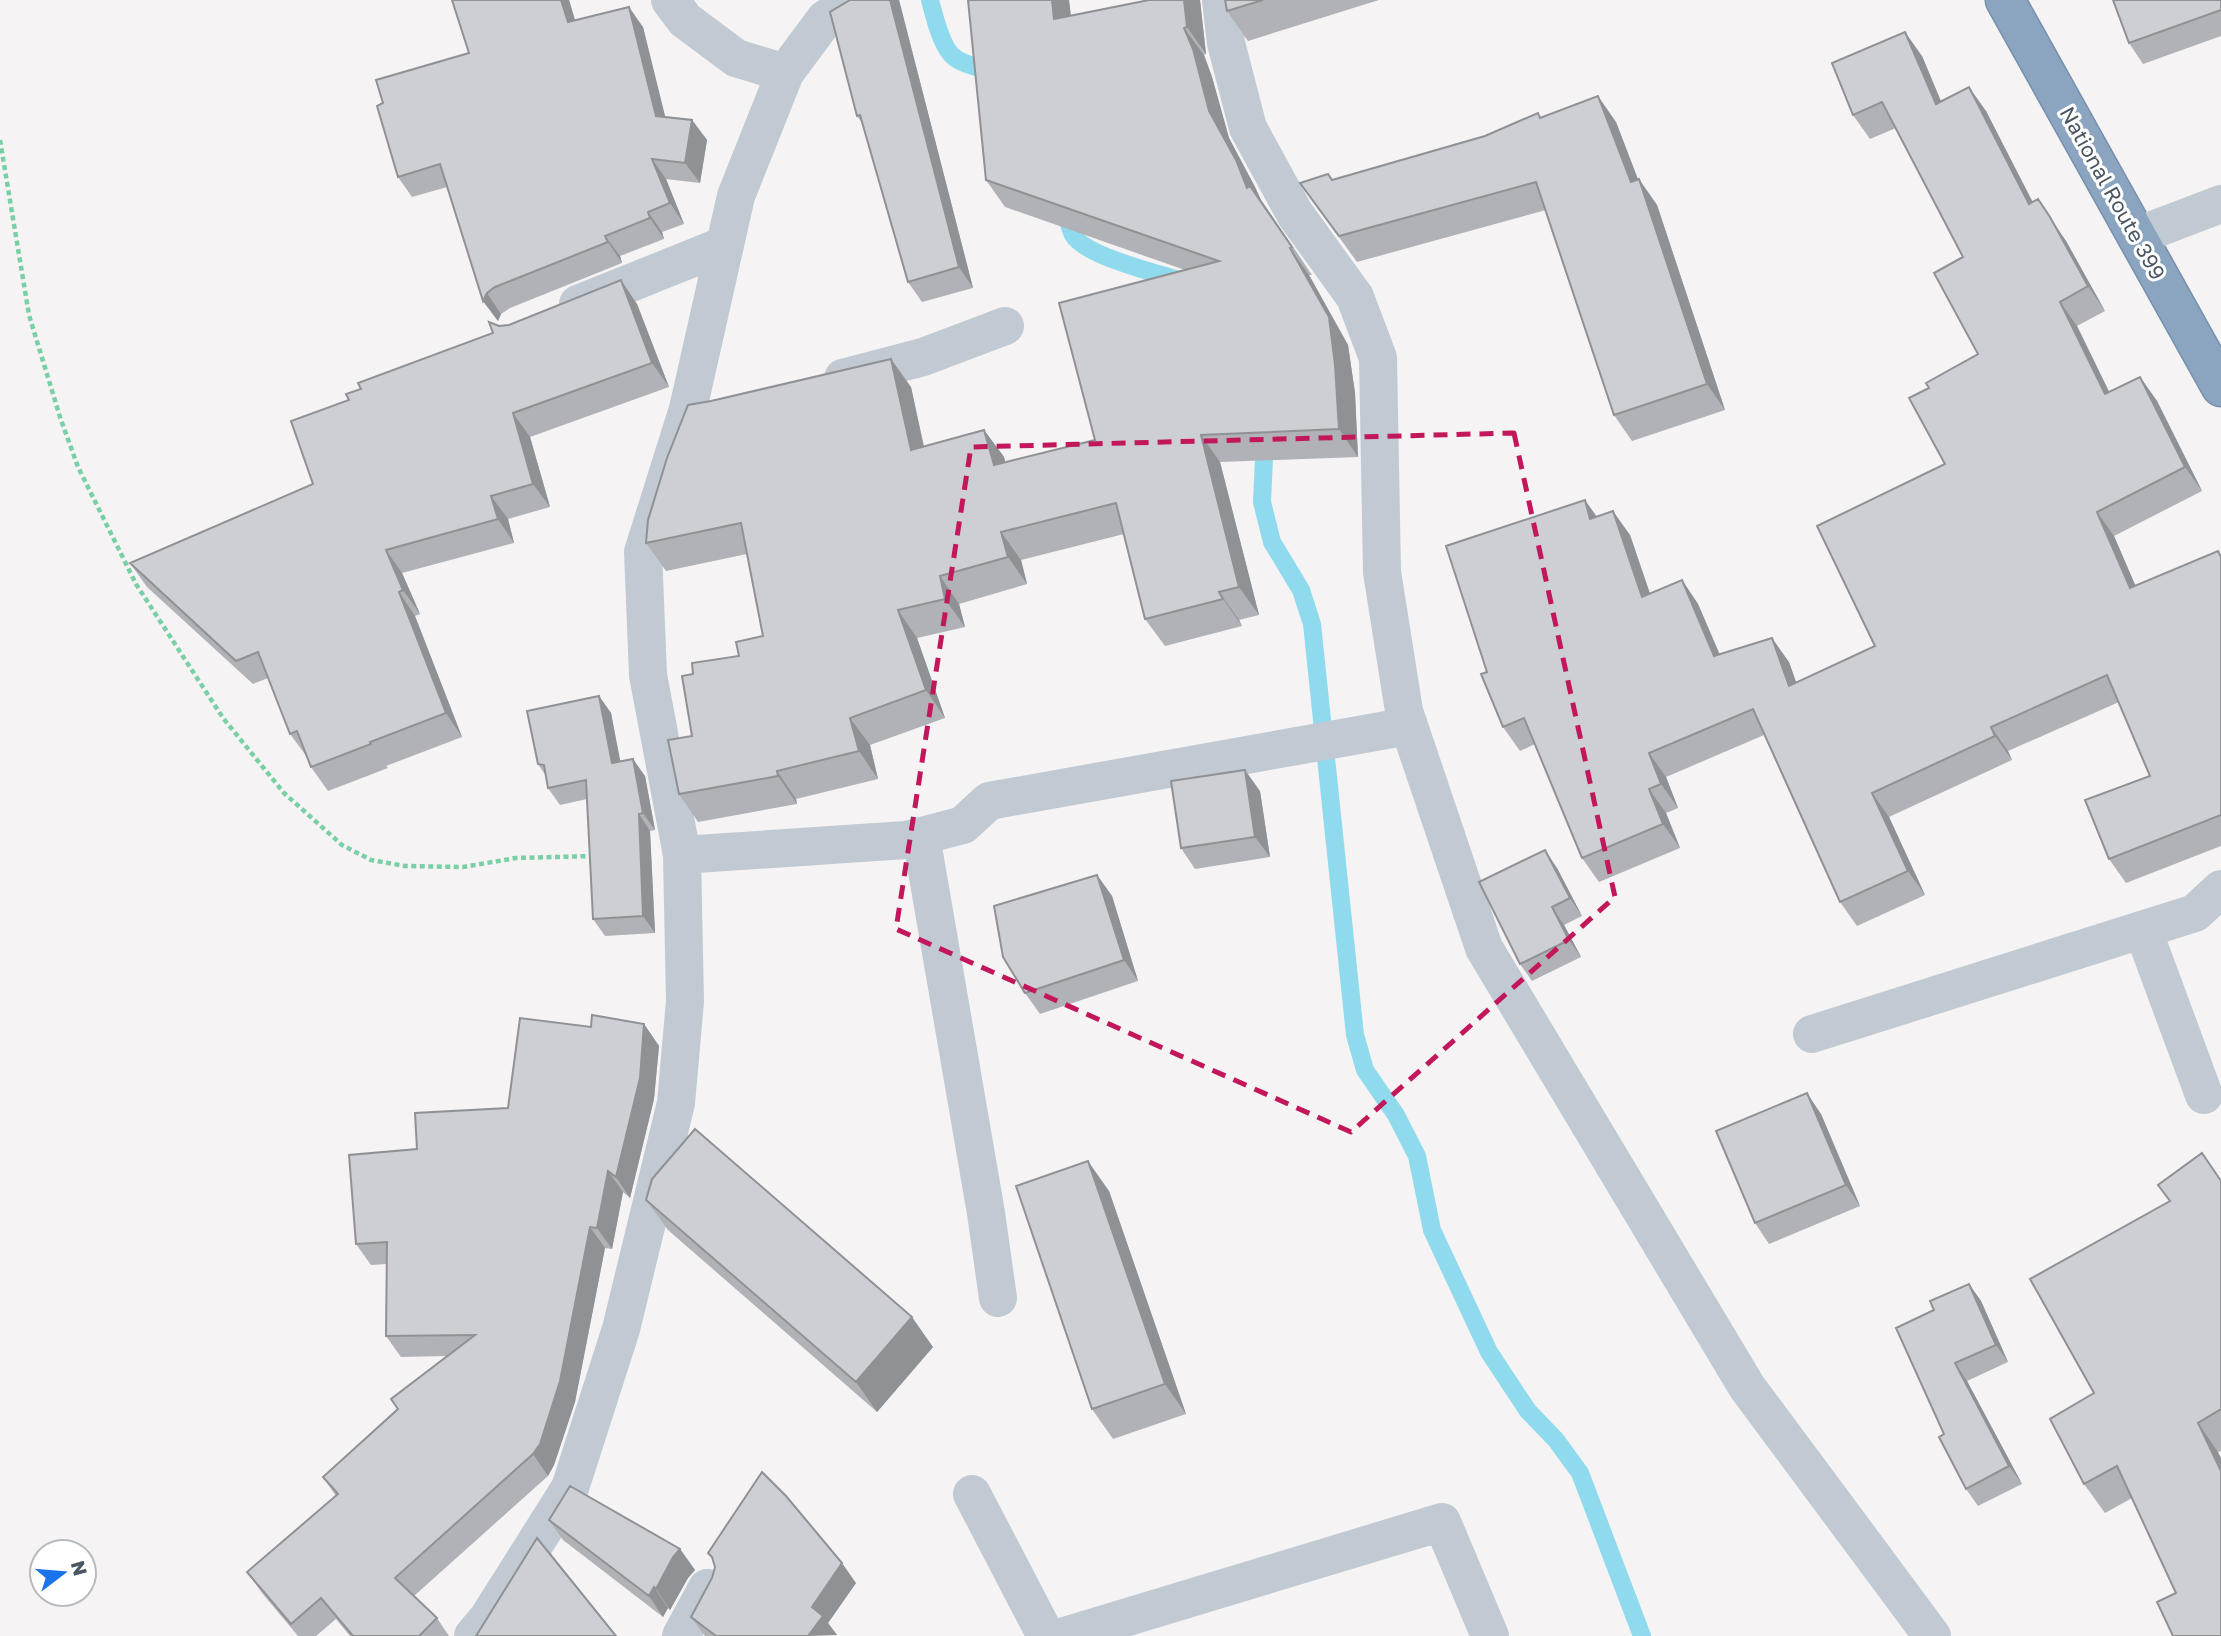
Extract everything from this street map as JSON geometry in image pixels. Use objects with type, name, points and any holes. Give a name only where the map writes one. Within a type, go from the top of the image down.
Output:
[{"type":"highway","name":"National Route 399","points":[[2005,0],[2221,387]]},
{"type":"street","points":[[670,0],[685,20],[737,58],[785,73]]},
{"type":"street","points":[[472,1636],[488,1618],[570,1488],[621,1329],[676,1103],[685,1001],[682,855],[648,676],[643,552],[688,409],[736,196],[785,73],[825,19],[857,0]]},
{"type":"street","points":[[1221,0],[1226,43],[1248,128],[1295,214],[1355,297],[1378,358],[1382,572],[1404,711],[1484,948],[1747,1387],[1932,1636]]},
{"type":"street","points":[[2137,236],[2221,204]]},
{"type":"street","points":[[544,318],[725,245]]},
{"type":"street","points":[[804,388],[923,357],[1005,326]]},
{"type":"street","points":[[688,409],[725,408]]},
{"type":"street","points":[[682,855],[906,839],[963,825],[989,801],[1409,726]]},
{"type":"street","points":[[921,836],[998,1297]]},
{"type":"street","points":[[1812,1034],[2195,913],[2221,889]]},
{"type":"street","points":[[2143,930],[2204,1095]]},
{"type":"street","points":[[972,1494],[1046,1636]]},
{"type":"street","points":[[1065,1636],[1442,1522],[1490,1636]]},
{"type":"street","points":[[681,1636],[707,1588]]},
{"type":"path","points":[[0,140],[29,315],[78,467],[136,584],[223,718],[284,793],[342,845],[371,860],[405,866],[463,867],[516,858],[599,856]]},
{"type":"highlighted area","points":[[1514,433],[1615,897],[1351,1132],[896,929],[971,447]]},
{"type":"building","points":[[452,0],[561,0],[568,22],[629,7],[656,116],[692,120],[685,163],[652,159],[670,203],[648,212],[650,218],[605,236],[608,242],[495,287],[487,293],[483,301],[440,164],[398,177],[377,106],[383,103],[376,80],[469,53]]},
{"type":"building","points":[[850,0],[890,0],[959,267],[908,282],[860,115],[857,116],[830,12]]},
{"type":"building","points":[[968,0],[1052,0],[1054,19],[1149,0],[1184,0],[1187,27],[1184,28],[1193,49],[1209,111],[1236,160],[1247,188],[1250,186],[1292,247],[1290,248],[1329,317],[1339,429],[1201,435],[1239,587],[1219,592],[1223,599],[1145,619],[1116,503],[1001,532],[1008,557],[940,576],[945,599],[898,610],[926,690],[850,718],[859,751],[777,771],[778,776],[679,794],[668,740],[692,736],[682,676],[693,674],[692,663],[739,656],[736,642],[763,636],[741,523],[646,543],[648,520],[667,458],[688,405],[891,359],[911,450],[984,430],[994,465],[1095,440],[1059,303],[1219,261],[986,180]]},
{"type":"building","points":[[1225,0],[1263,0],[1227,11]]},
{"type":"building","points":[[2113,0],[2221,0],[2221,10],[2129,43]]},
{"type":"building","points":[[1905,32],[1936,104],[1969,87],[2029,204],[2038,199],[2050,217],[2088,286],[2060,302],[2105,394],[2140,377],[2185,467],[2097,512],[2130,588],[2218,551],[2221,557],[2221,815],[2109,859],[2085,800],[2150,776],[2107,675],[1991,727],[1995,736],[1872,793],[1908,871],[1840,902],[1753,709],[1649,753],[1661,784],[1649,789],[1663,824],[1582,858],[1524,718],[1503,727],[1481,674],[1487,672],[1446,546],[1585,500],[1590,519],[1613,511],[1642,597],[1682,580],[1714,656],[1772,638],[1789,686],[1875,646],[1817,526],[1945,464],[1909,398],[1929,388],[1926,383],[1978,354],[1934,273],[1963,257],[1882,102],[1853,115],[1832,63]]},
{"type":"building","points":[[1598,96],[1631,182],[1639,179],[1707,384],[1614,415],[1536,182],[1339,236],[1300,183],[1328,174],[1332,180],[1485,136],[1538,113],[1540,118]]},
{"type":"building","points":[[621,280],[652,363],[513,413],[533,484],[491,496],[498,519],[386,550],[403,590],[399,592],[446,713],[311,767],[297,731],[290,734],[258,652],[236,661],[130,563],[313,484],[291,421],[349,400],[346,394],[361,389],[358,383],[493,333],[489,322],[499,326],[509,325]]},
{"type":"building","points":[[599,696],[612,763],[633,759],[643,813],[639,814],[643,916],[593,919],[586,780],[548,788],[544,765],[538,764],[527,711]]},
{"type":"building","points":[[1245,770],[1255,837],[1181,848],[1171,781]]},
{"type":"building","points":[[1545,850],[1570,898],[1552,907],[1569,940],[1520,964],[1479,882]]},
{"type":"building","points":[[1097,875],[1124,960],[1025,993],[1003,957],[994,906]]},
{"type":"building","points":[[592,1015],[644,1024],[640,1078],[616,1177],[608,1171],[597,1228],[590,1227],[560,1381],[540,1444],[533,1454],[395,1578],[437,1618],[419,1636],[353,1636],[321,1598],[291,1624],[247,1572],[338,1494],[323,1477],[398,1409],[391,1399],[475,1335],[386,1336],[387,1242],[356,1244],[349,1155],[417,1149],[415,1113],[508,1108],[520,1018],[591,1027]]},
{"type":"building","points":[[1807,1093],[1846,1185],[1755,1223],[1716,1131]]},
{"type":"building","points":[[695,1129],[912,1317],[856,1382],[646,1200],[652,1179]]},
{"type":"building","points":[[2202,1153],[2221,1181],[2221,1409],[2198,1423],[2221,1471],[2221,1636],[2173,1636],[2157,1602],[2176,1593],[2117,1466],[2084,1484],[2050,1419],[2094,1393],[2030,1279],[2170,1201],[2158,1185]]},
{"type":"building","points":[[1088,1161],[1165,1384],[1092,1409],[1016,1186]]},
{"type":"building","points":[[1969,1284],[1996,1345],[1955,1363],[2009,1466],[1966,1489],[1939,1437],[1944,1434],[1896,1328],[1934,1310],[1930,1301]]},
{"type":"building","points":[[762,1472],[786,1496],[842,1563],[812,1607],[823,1616],[808,1636],[716,1636],[691,1617],[715,1567],[708,1553]]},
{"type":"building","points":[[570,1486],[680,1549],[649,1596],[549,1520]]},
{"type":"building","points":[[537,1538],[616,1636],[476,1636]]},
{"type":"waterway","points":[[930,0],[940,35],[950,53],[965,63],[997,73]]},
{"type":"waterway","points":[[1065,208],[1073,235],[1093,251],[1125,264],[1188,283]]},
{"type":"waterway","points":[[1265,437],[1262,502],[1272,542],[1301,590],[1312,624],[1355,1035],[1365,1070],[1396,1115],[1417,1156],[1432,1230],[1489,1352],[1528,1411],[1556,1440],[1580,1473],[1642,1636]]}]
